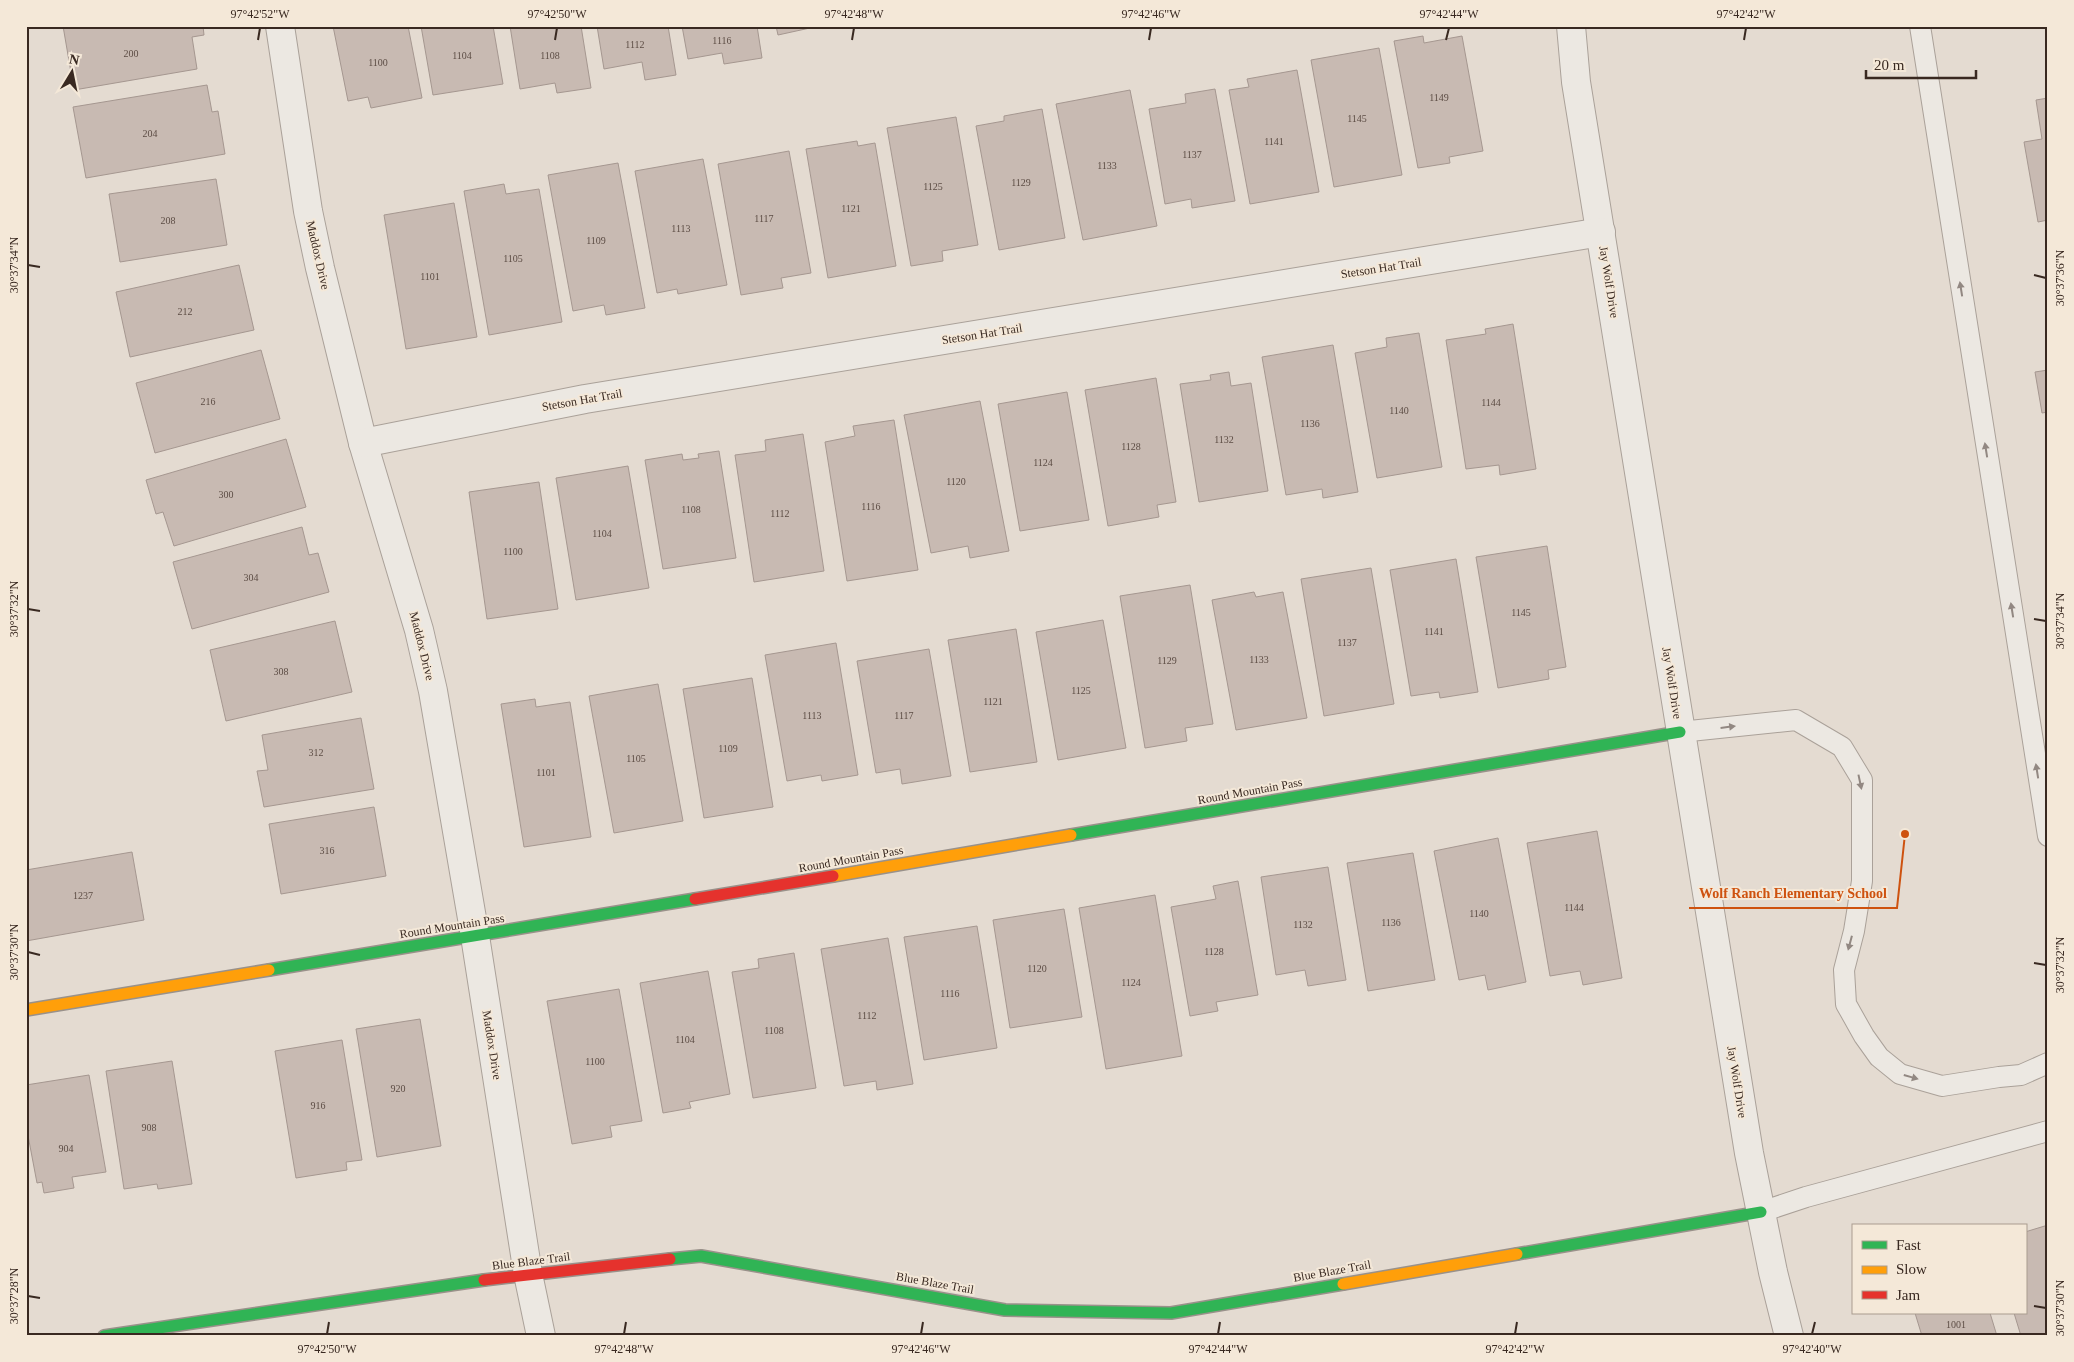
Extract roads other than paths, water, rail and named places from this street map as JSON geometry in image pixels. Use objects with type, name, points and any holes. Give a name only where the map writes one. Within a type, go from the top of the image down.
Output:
[{"type":"street","name":"Maddox Drive","points":[[280,26],[310,220],[320,268],[364,443],[419,630],[433,690],[475,936],[528,1274],[541,1336]]},
{"type":"street","name":"Jay Wolf Drive","points":[[1571,26],[1576,82],[1749,1153],[1781,1308],[1790,1336]]},
{"type":"street","name":"Stetson Hat Trail","points":[[364,443],[584,399],[1601,232]]},
{"type":"street","name":"Round Mountain Pass","points":[[26,1010],[1680,732]]},
{"type":"street","name":"Blue Blaze Trail","points":[[104,1336],[528,1274],[701,1256],[1005,1310],[1171,1313],[1761,1212]]},
{"type":"lane","points":[[1920,26],[2048,836]]},
{"type":"lane","points":[[1680,732],[1796,720],[1842,747],[1862,780],[1862,881],[1854,931],[1844,970],[1846,1004],[1864,1036],[1880,1058],[1900,1074],[1942,1086],[2021,1075],[2048,1062]]},
{"type":"lane","points":[[1761,1212],[1806,1197],[2048,1131]]},
{"type":"place","name":"Wolf Ranch Elementary School","points":[[1905,834]]}]
